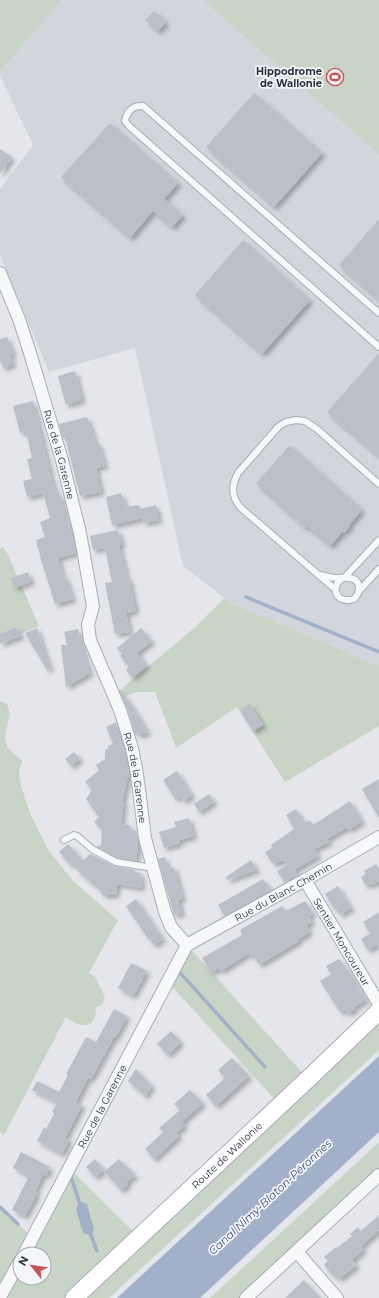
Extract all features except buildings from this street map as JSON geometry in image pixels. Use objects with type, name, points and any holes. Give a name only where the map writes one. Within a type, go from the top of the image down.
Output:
[{"type":"main road","name":"Route de Wallonie","points":[[74,1298],[379,1011]]},
{"type":"street","name":"Rue de la Garenne","points":[[0,272],[19,319],[62,460],[80,533],[93,606],[88,625],[90,640],[120,710],[132,748],[137,774],[145,838],[153,868],[171,927],[187,945],[28,1246]]},
{"type":"street","name":"Rue du Blanc Chemin","points":[[187,945],[379,837]]},
{"type":"street","name":"Sentier Moncoureur","points":[[305,880],[379,1004]]},
{"type":"street","points":[[246,1298],[379,1175]]},
{"type":"street","points":[[296,1252],[337,1298]]},
{"type":"street","points":[[0,1297],[12,1275]]},
{"type":"lane","points":[[379,313],[143,106],[132,107],[125,120],[129,126],[379,347]]},
{"type":"lane","points":[[379,484],[317,429],[305,421],[296,420],[286,422],[279,426],[238,473],[235,478],[232,494],[238,505],[335,589],[339,597],[344,600],[354,599],[359,591],[379,569]]},
{"type":"lane","points":[[335,589],[339,580],[345,577],[379,540]]},
{"type":"lane","points":[[319,575],[337,578],[353,578],[359,585],[359,591]]},
{"type":"lane","points":[[64,840],[74,835],[92,849],[116,862],[153,868]]},
{"type":"shaded area","points":[[0,0],[379,0],[379,666],[231,603],[183,566],[135,348],[49,372],[0,255],[0,189],[33,145],[0,76]]},
{"type":"green space","points":[[0,0],[62,0],[0,71]]},
{"type":"green space","name":"Hippodrome de Wallonie","points":[[203,0],[379,0],[379,154]]},
{"type":"green space","points":[[3,547],[9,557],[39,626],[0,642],[0,549]]},
{"type":"green space","points":[[225,598],[231,603],[379,666],[379,726],[285,782],[237,707],[176,748],[155,692],[138,692],[114,699],[113,696],[194,628]]},
{"type":"green space","points":[[0,701],[7,704],[10,713],[5,737],[7,747],[22,761],[19,772],[21,786],[31,815],[49,851],[73,881],[118,920],[89,973],[95,977],[105,997],[102,1005],[95,1008],[95,1018],[88,1025],[73,1022],[66,1017],[4,1135],[0,1132]]},
{"type":"green space","points":[[187,945],[308,1079],[379,1011],[379,1050],[109,1298],[0,1298],[0,1207],[32,1237],[69,1168],[139,1237],[280,1105],[167,981]]},
{"type":"green space","points":[[379,1142],[379,1175],[246,1298],[210,1298]]},
{"type":"water","name":"Canal Nimy-Blaton-Péronnes","points":[[379,1056],[379,1132],[200,1298],[117,1298]]},
{"type":"water","points":[[79,1201],[87,1204],[94,1229],[92,1236],[83,1233],[76,1209]]},
{"type":"waterway","points":[[246,597],[379,652]]},
{"type":"waterway","points":[[177,971],[265,1067]]},
{"type":"waterway","points":[[72,1174],[71,1177],[80,1204]]},
{"type":"waterway","points":[[0,1207],[18,1224]]},
{"type":"waterway","points":[[90,1233],[97,1251]]},
{"type":"place","name":"Hippodrome de Wallonie","points":[[335,77]]}]
